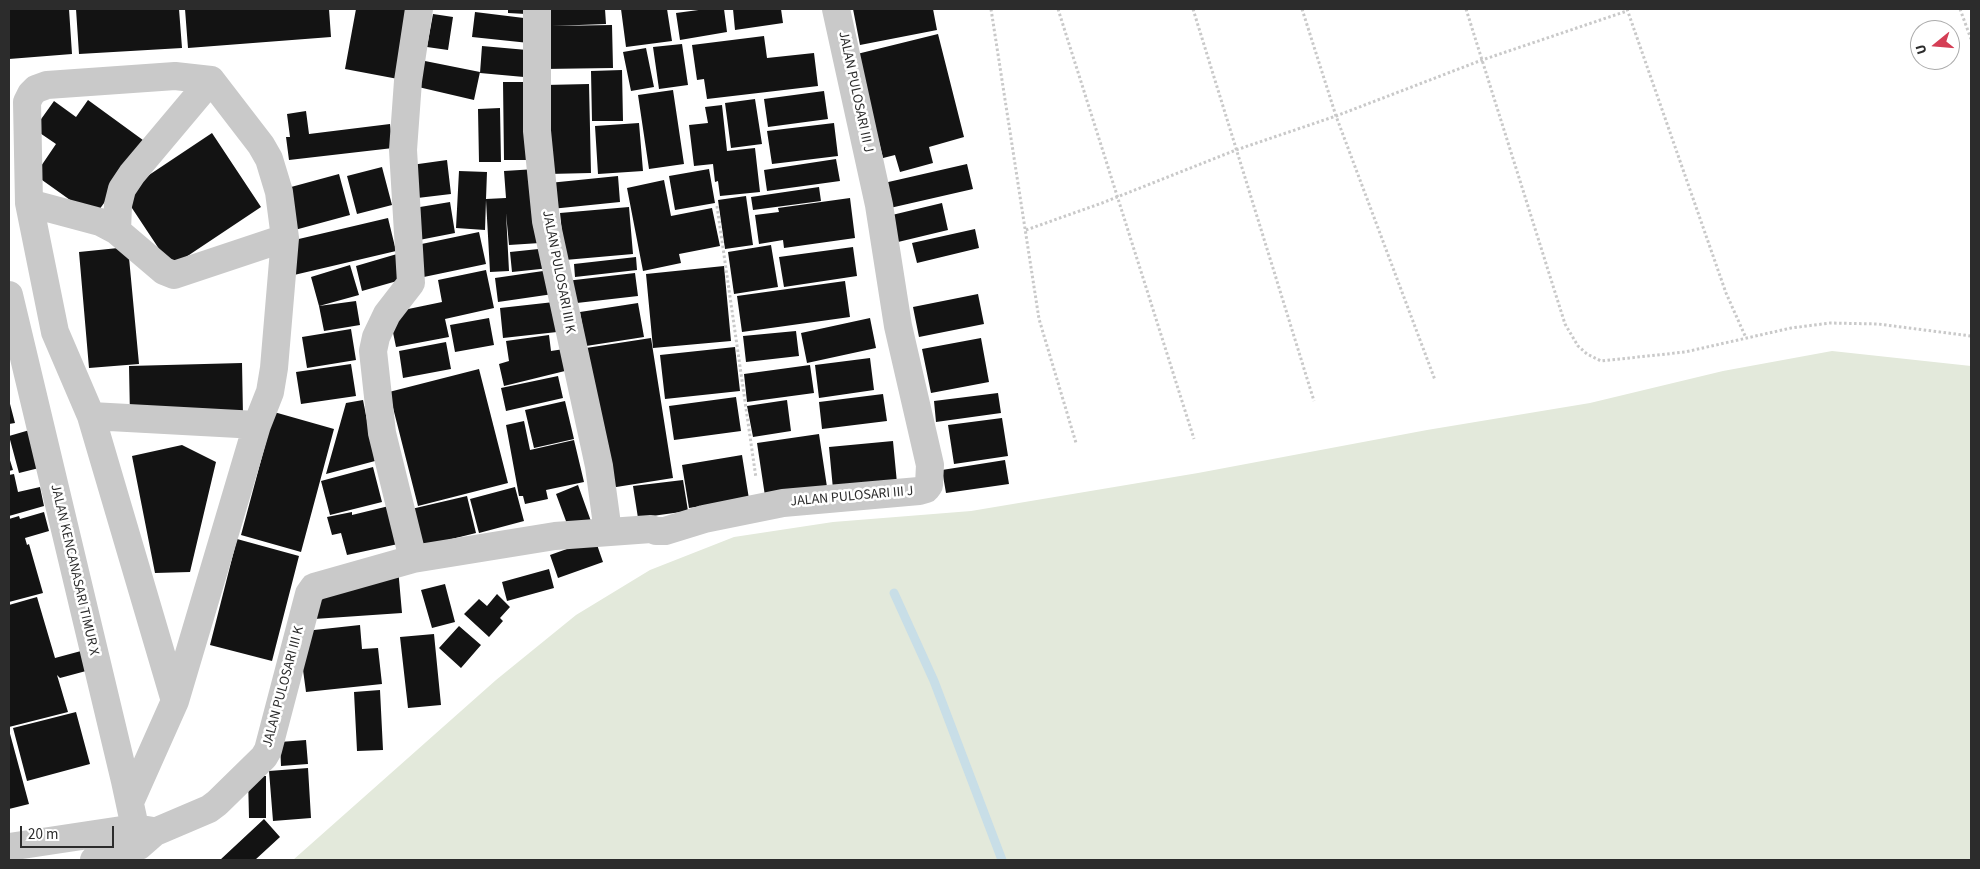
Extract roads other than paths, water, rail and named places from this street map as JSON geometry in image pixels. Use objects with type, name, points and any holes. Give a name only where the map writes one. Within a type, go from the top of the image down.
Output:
[{"type":"street","points":[[413,559],[382,433],[373,351],[376,337],[387,314],[411,283],[403,150],[408,81],[419,9]]},
{"type":"street","name":"JALAN PULOSARI III K","points":[[537,9],[537,131],[546,221],[599,466],[608,532]]},
{"type":"street","name":"JALAN PULOSARI III J","points":[[413,559],[555,536],[651,530],[665,531],[704,520],[794,502],[926,489],[929,485],[930,465],[898,326],[879,205],[836,9]]},
{"type":"street","points":[[94,860],[139,827],[174,701],[258,425],[270,392],[274,368],[285,238],[280,192],[269,160],[261,145],[210,80],[175,76],[48,86],[36,89],[27,102],[29,203],[55,332],[91,416],[174,701]]},
{"type":"street","points":[[117,231],[118,205],[122,189],[132,174],[210,80]]},
{"type":"street","points":[[29,203],[86,217],[117,231],[164,271],[174,275],[285,238]]},
{"type":"street","name":"JALAN KENCANASARI TIMUR X","points":[[9,295],[139,827]]},
{"type":"street","points":[[91,416],[258,425]]},
{"type":"street","name":"JALAN PULOSARI III K","points":[[139,827],[213,806],[264,757],[268,750],[311,590],[314,587],[413,559]]},
{"type":"street","points":[[9,847],[139,827]]},
{"type":"waterway","points":[[894,593],[934,681],[1002,860]]}]
